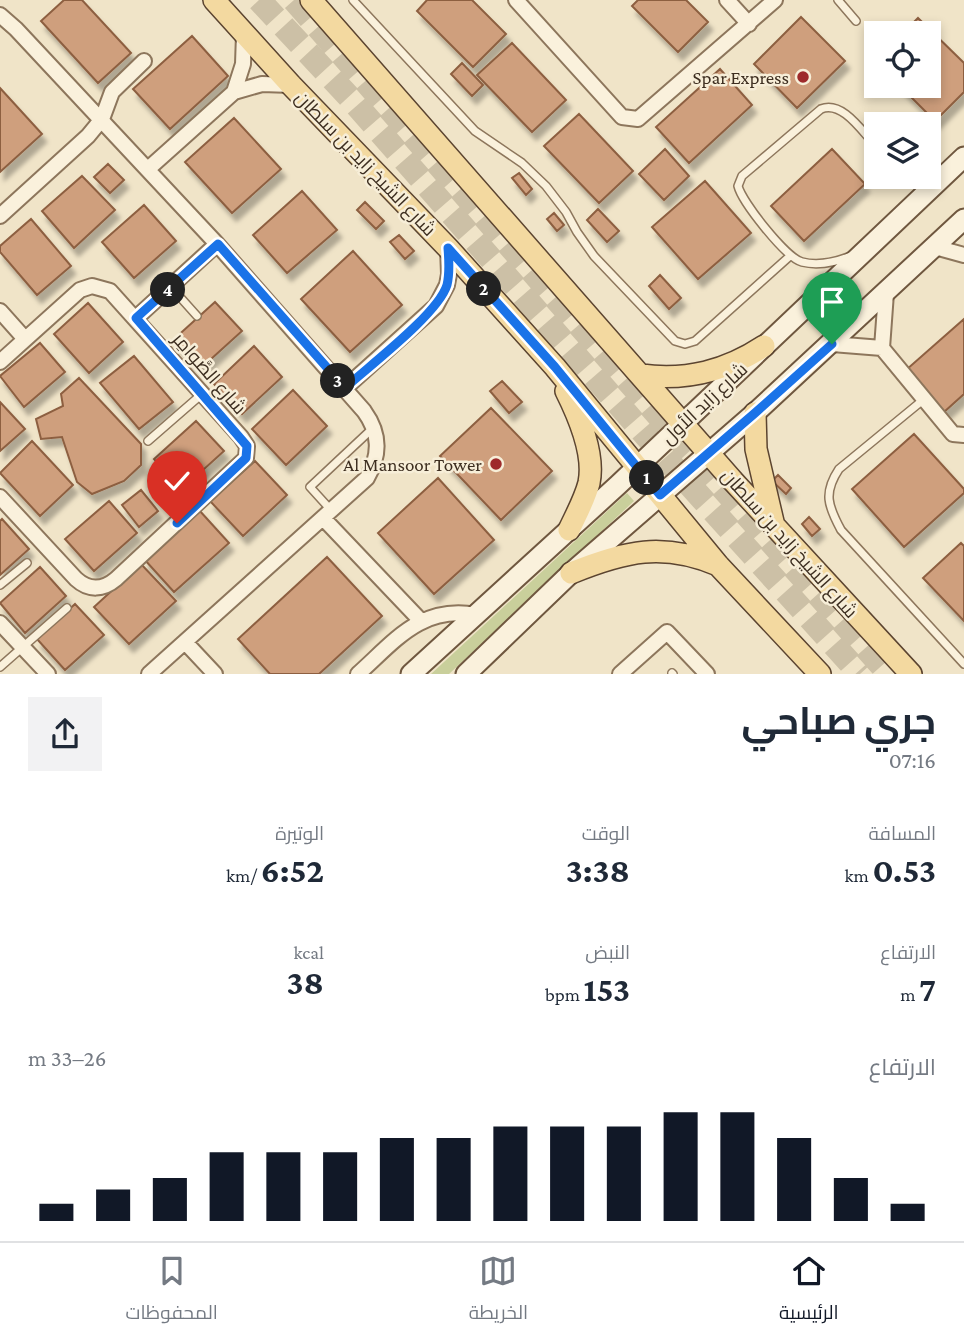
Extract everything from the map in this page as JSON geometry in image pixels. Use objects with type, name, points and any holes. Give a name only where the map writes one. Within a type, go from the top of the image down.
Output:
[{"type":"main road","name":"شارع الشيخ زايد بن سلطان","points":[[214,0],[291,85],[448,248],[555,367],[718,565],[820,674]]},
{"type":"main road","points":[[296,0],[314,4]]},
{"type":"main road","name":"شارع الشيخ زايد بن سلطان","points":[[314,4],[775,528],[911,674]]},
{"type":"main road","name":"شارع زايد الأول","points":[[411,674],[637,467],[964,157]]},
{"type":"main road","name":"شارع زايد الأول","points":[[466,674],[572,573],[832,344],[964,219]]},
{"type":"main road","points":[[641,375],[677,378],[709,373],[738,362],[764,346]]},
{"type":"main road","points":[[555,367],[576,415],[591,468],[581,503],[569,530]]},
{"type":"main road","points":[[755,413],[756,449],[775,528]]},
{"type":"main road","points":[[572,573],[617,557],[659,550],[679,552],[718,565]]},
{"type":"street","points":[[516,0],[622,117],[638,119],[774,0]]},
{"type":"street","points":[[726,0],[749,24]]},
{"type":"street","points":[[0,15],[102,119],[218,244],[345,388],[374,428],[378,451],[375,465],[367,478],[149,674]]},
{"type":"street","points":[[234,92],[243,64],[244,34]]},
{"type":"street","points":[[0,216],[78,145],[102,119],[112,92],[144,61]]},
{"type":"street","points":[[148,169],[234,92],[262,84],[291,85]]},
{"type":"street","points":[[136,318],[218,244]]},
{"type":"street","points":[[934,247],[964,255]]},
{"type":"street","points":[[345,388],[436,306],[447,285],[448,248]]},
{"type":"street","name":"شارع الصَّوامِر","points":[[0,362],[80,290],[92,286],[110,291],[247,446],[246,458],[117,579],[106,586],[93,588],[81,583],[0,496]]},
{"type":"street","points":[[887,293],[883,348],[953,434],[964,435]]},
{"type":"street","points":[[0,311],[25,339]]},
{"type":"street","points":[[832,344],[883,348]]},
{"type":"street","points":[[327,514],[421,621]]},
{"type":"street","points":[[358,674],[408,629],[421,621],[452,612],[476,615]]},
{"type":"street","points":[[0,623],[48,674]]},
{"type":"street","points":[[620,674],[667,632],[707,674]]},
{"type":"street","points":[[186,642],[215,674]]},
{"type":"lane","points":[[353,0],[475,131],[522,163],[545,186],[566,212],[594,256],[675,341],[685,344],[695,341],[790,256]]},
{"type":"lane","points":[[838,0],[856,21]]},
{"type":"lane","points":[[864,134],[842,111],[827,107],[821,109],[742,176],[738,186],[744,200],[790,256],[804,263],[827,263],[850,257],[870,246]]},
{"type":"lane","points":[[171,287],[197,316]]},
{"type":"lane","points":[[148,442],[202,393]]},
{"type":"lane","points":[[923,400],[847,461],[831,481],[830,509],[841,530],[964,664]]},
{"type":"lane","points":[[327,514],[310,487],[374,428]]},
{"type":"lane","points":[[0,585],[27,563]]},
{"type":"lane","points":[[0,667],[67,607]]},
{"type":"green space","points":[[627,493],[634,501],[449,674],[431,674]]},
{"type":"building","points":[[64,0],[82,0],[131,53],[98,83],[41,21]]},
{"type":"building","points":[[427,0],[472,0],[506,34],[473,67],[417,11]]},
{"type":"building","points":[[638,0],[686,0],[708,22],[678,52],[632,6]]},
{"type":"building","points":[[801,17],[845,61],[797,108],[754,64]]},
{"type":"building","points":[[192,36],[228,76],[170,129],[133,89]]},
{"type":"building","points":[[941,40],[964,63],[964,92],[941,115],[941,112],[926,112],[912,98],[941,98]]},
{"type":"building","points":[[512,43],[566,100],[532,132],[477,75]]},
{"type":"building","points":[[462,63],[483,85],[472,96],[451,74]]},
{"type":"building","points":[[720,69],[752,105],[689,163],[656,127]]},
{"type":"building","points":[[0,88],[42,134],[0,172]]},
{"type":"building","points":[[579,114],[633,171],[599,203],[544,146]]},
{"type":"building","points":[[234,118],[281,169],[232,213],[185,162]]},
{"type":"building","points":[[665,149],[689,176],[664,200],[639,174]]},
{"type":"building","points":[[832,149],[864,183],[804,241],[771,206]]},
{"type":"building","points":[[108,164],[124,180],[110,193],[94,177]]},
{"type":"building","points":[[519,173],[532,189],[526,195],[512,178]]},
{"type":"building","points":[[82,176],[115,210],[74,248],[42,211]]},
{"type":"building","points":[[705,181],[751,233],[698,279],[652,227]]},
{"type":"building","points":[[302,191],[337,230],[287,273],[253,235]]},
{"type":"building","points":[[365,202],[384,221],[376,229],[357,210]]},
{"type":"building","points":[[144,205],[176,241],[134,278],[102,242]]},
{"type":"building","points":[[598,209],[619,231],[607,242],[587,220]]},
{"type":"building","points":[[554,213],[564,225],[557,231],[547,219]]},
{"type":"building","points":[[31,219],[71,266],[37,295],[0,252],[0,246]]},
{"type":"building","points":[[399,235],[414,251],[405,259],[390,242]]},
{"type":"building","points":[[353,251],[402,305],[350,352],[301,299]]},
{"type":"building","points":[[660,275],[681,298],[669,309],[649,286]]},
{"type":"building","points":[[215,302],[242,331],[200,369],[173,340]]},
{"type":"building","points":[[88,303],[123,342],[89,373],[54,334]]},
{"type":"building","points":[[964,319],[964,394],[944,412],[906,370]]},
{"type":"building","points":[[40,343],[65,372],[24,407],[0,376]]},
{"type":"building","points":[[254,346],[282,377],[242,414],[214,384]]},
{"type":"building","points":[[134,356],[173,402],[139,429],[100,383]]},
{"type":"building","points":[[79,378],[141,444],[141,465],[124,481],[92,494],[77,482],[62,437],[41,439],[36,419],[63,406],[61,394]]},
{"type":"building","points":[[502,381],[522,402],[509,413],[490,391]]},
{"type":"building","points":[[293,390],[327,426],[286,465],[252,429]]},
{"type":"building","points":[[0,402],[25,429],[0,451]]},
{"type":"building","name":"Al Mansoor Tower","points":[[491,408],[552,471],[501,520],[440,456]]},
{"type":"building","points":[[196,421],[224,451],[182,489],[154,459]]},
{"type":"building","points":[[914,434],[964,489],[964,493],[904,547],[852,489]]},
{"type":"building","points":[[32,441],[73,485],[40,516],[0,473]]},
{"type":"building","points":[[255,461],[287,495],[243,536],[210,501]]},
{"type":"building","points":[[778,475],[791,488],[786,494],[772,481]]},
{"type":"building","points":[[438,478],[494,540],[434,594],[378,533]]},
{"type":"building","points":[[141,490],[158,511],[139,527],[122,505]]},
{"type":"building","points":[[109,501],[137,533],[94,571],[65,539]]},
{"type":"building","points":[[199,510],[229,543],[174,592],[144,559]]},
{"type":"building","points":[[809,517],[820,529],[812,536],[802,524]]},
{"type":"building","points":[[2,519],[29,549],[0,575],[0,521]]},
{"type":"building","points":[[961,543],[964,546],[964,621],[923,578]]},
{"type":"building","points":[[327,557],[382,616],[319,674],[270,674],[238,639]]},
{"type":"building","points":[[141,564],[176,601],[129,644],[94,607]]},
{"type":"building","points":[[40,567],[66,596],[25,633],[0,603]]},
{"type":"building","points":[[75,604],[104,635],[65,670],[37,639]]},
{"type":"tunnel","points":[[259,0],[351,99],[669,462],[860,674]]},
{"type":"tunnel","points":[[294,0],[889,674]]},
{"type":"place","name":"Spar Express","points":[[803,77]]},
{"type":"place","name":"Al Mansoor Tower","points":[[496,464]]},
{"type":"route","points":[[177,523],[246,458],[247,446],[136,318],[218,244],[345,388],[436,306],[447,285],[448,248],[555,367],[660,495],[832,344]]}]
